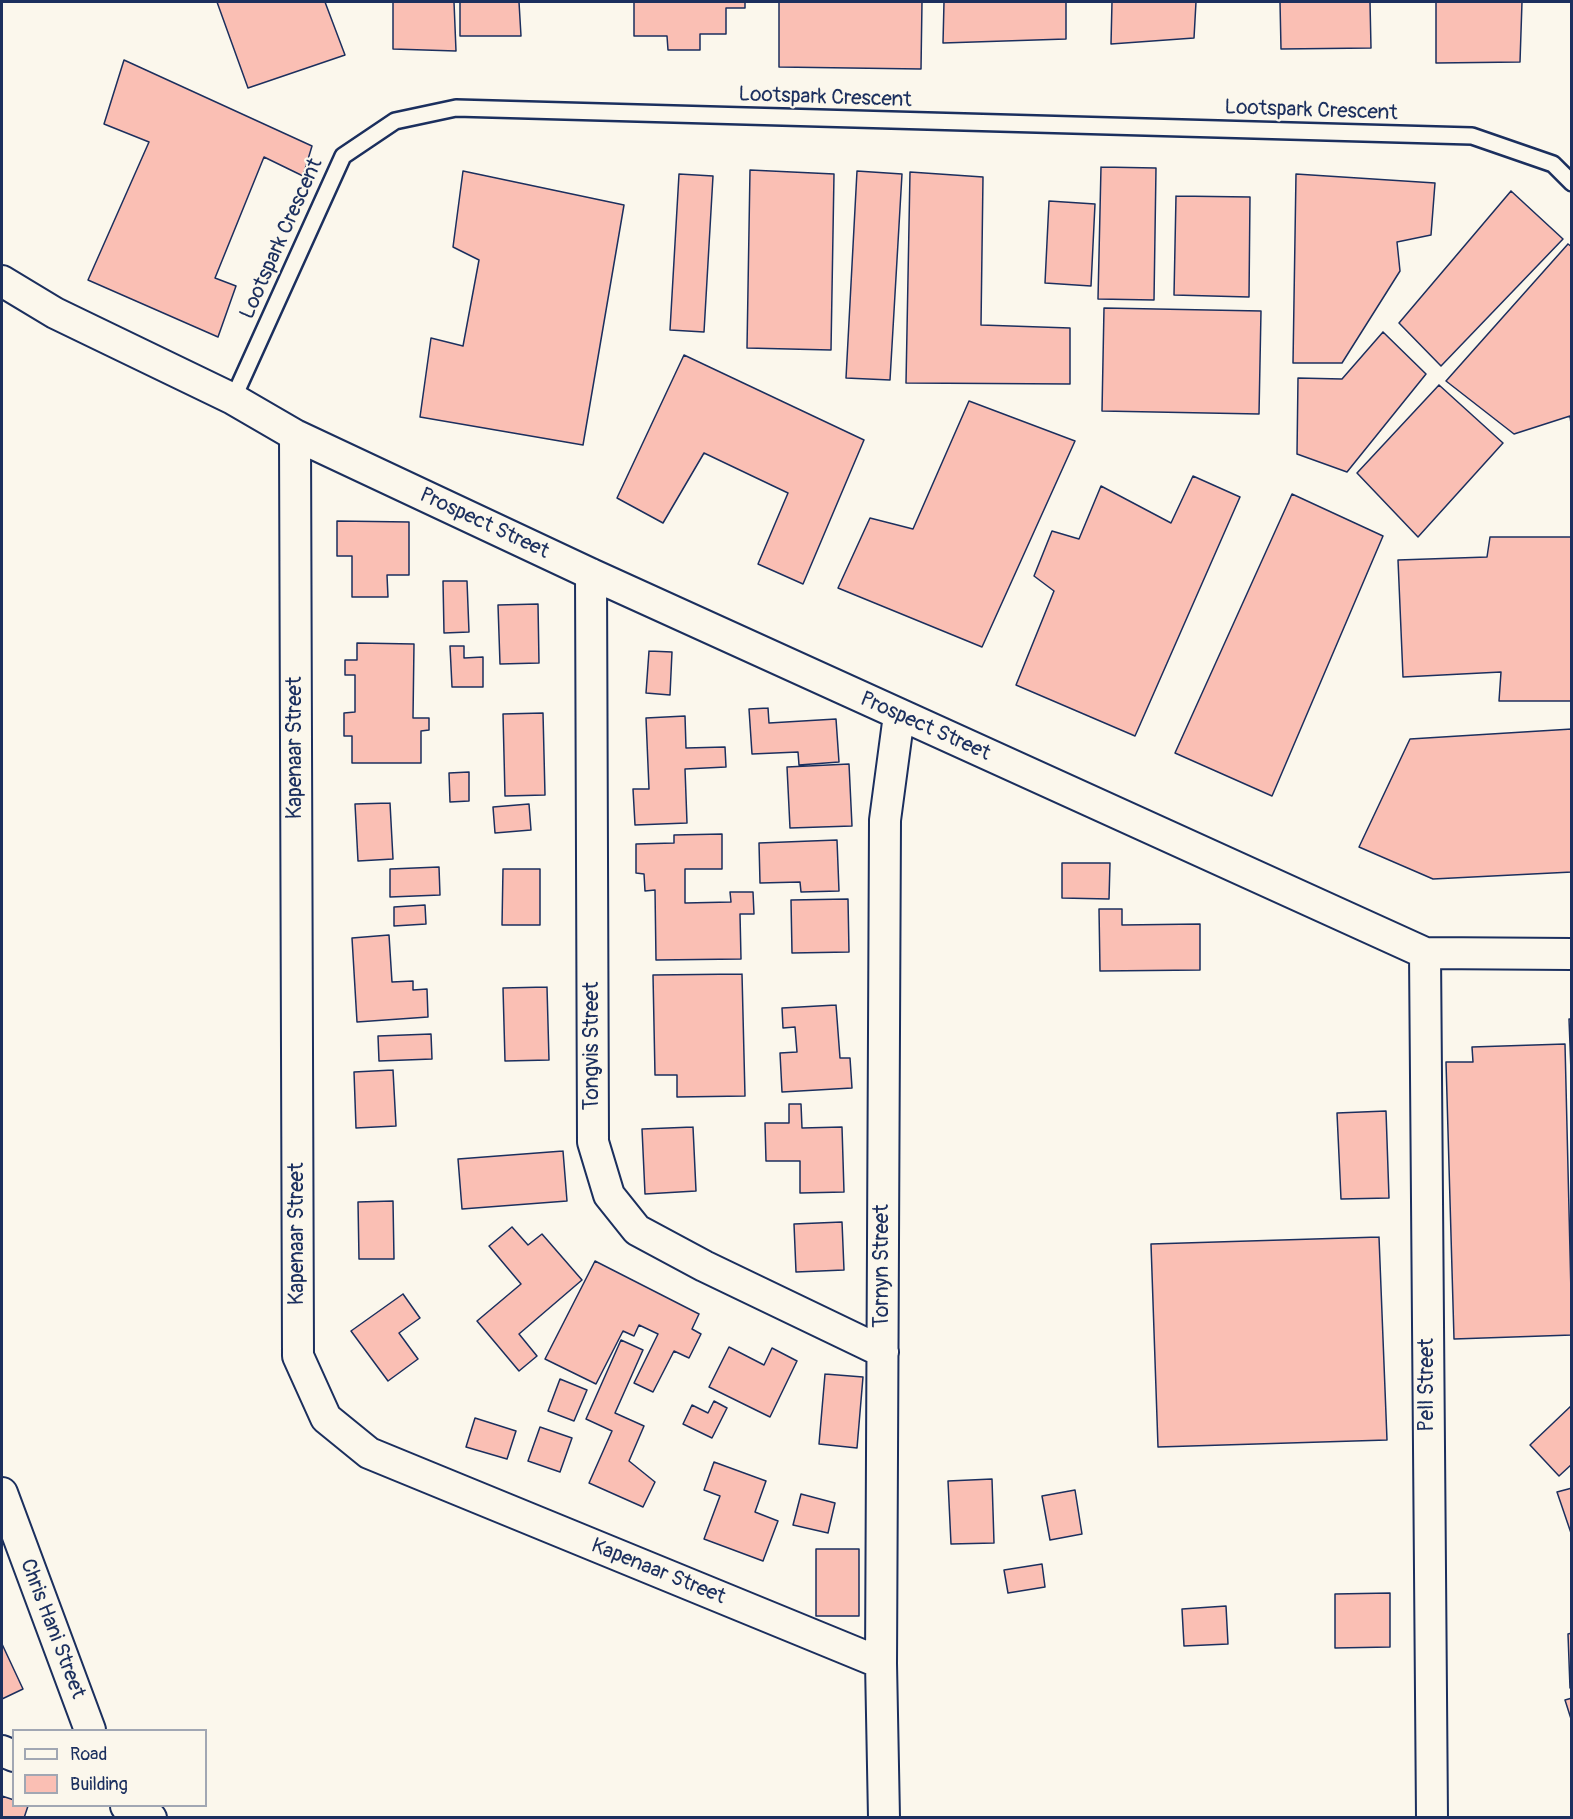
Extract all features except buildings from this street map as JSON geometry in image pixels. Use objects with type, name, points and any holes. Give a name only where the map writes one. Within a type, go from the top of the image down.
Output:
[{"type":"street","name":"Prospect Street","points":[[2,281],[55,313],[233,399],[295,435],[899,715],[1425,952],[1572,954]]},
{"type":"street","name":"Kapenaar Street","points":[[295,435],[298,1356],[326,1418],[369,1453],[881,1664]]},
{"type":"street","name":"Tongvis Street","points":[[591,574],[593,1142],[609,1195],[637,1230],[704,1266],[883,1352]]},
{"type":"street","name":"Tornyn Street","points":[[884,1818],[881,1664],[885,820],[899,715]]},
{"type":"street","name":"Pell Street","points":[[1425,952],[1432,1818]]},
{"type":"street","name":"Chris Hani Street","points":[[2,1493],[89,1729]]},
{"type":"street","points":[[128,1807],[151,1818]]},
{"type":"lane","name":"Lootspark Crescent","points":[[233,399],[343,156],[395,121],[456,108],[1472,136],[1554,164],[1572,183]]}]
